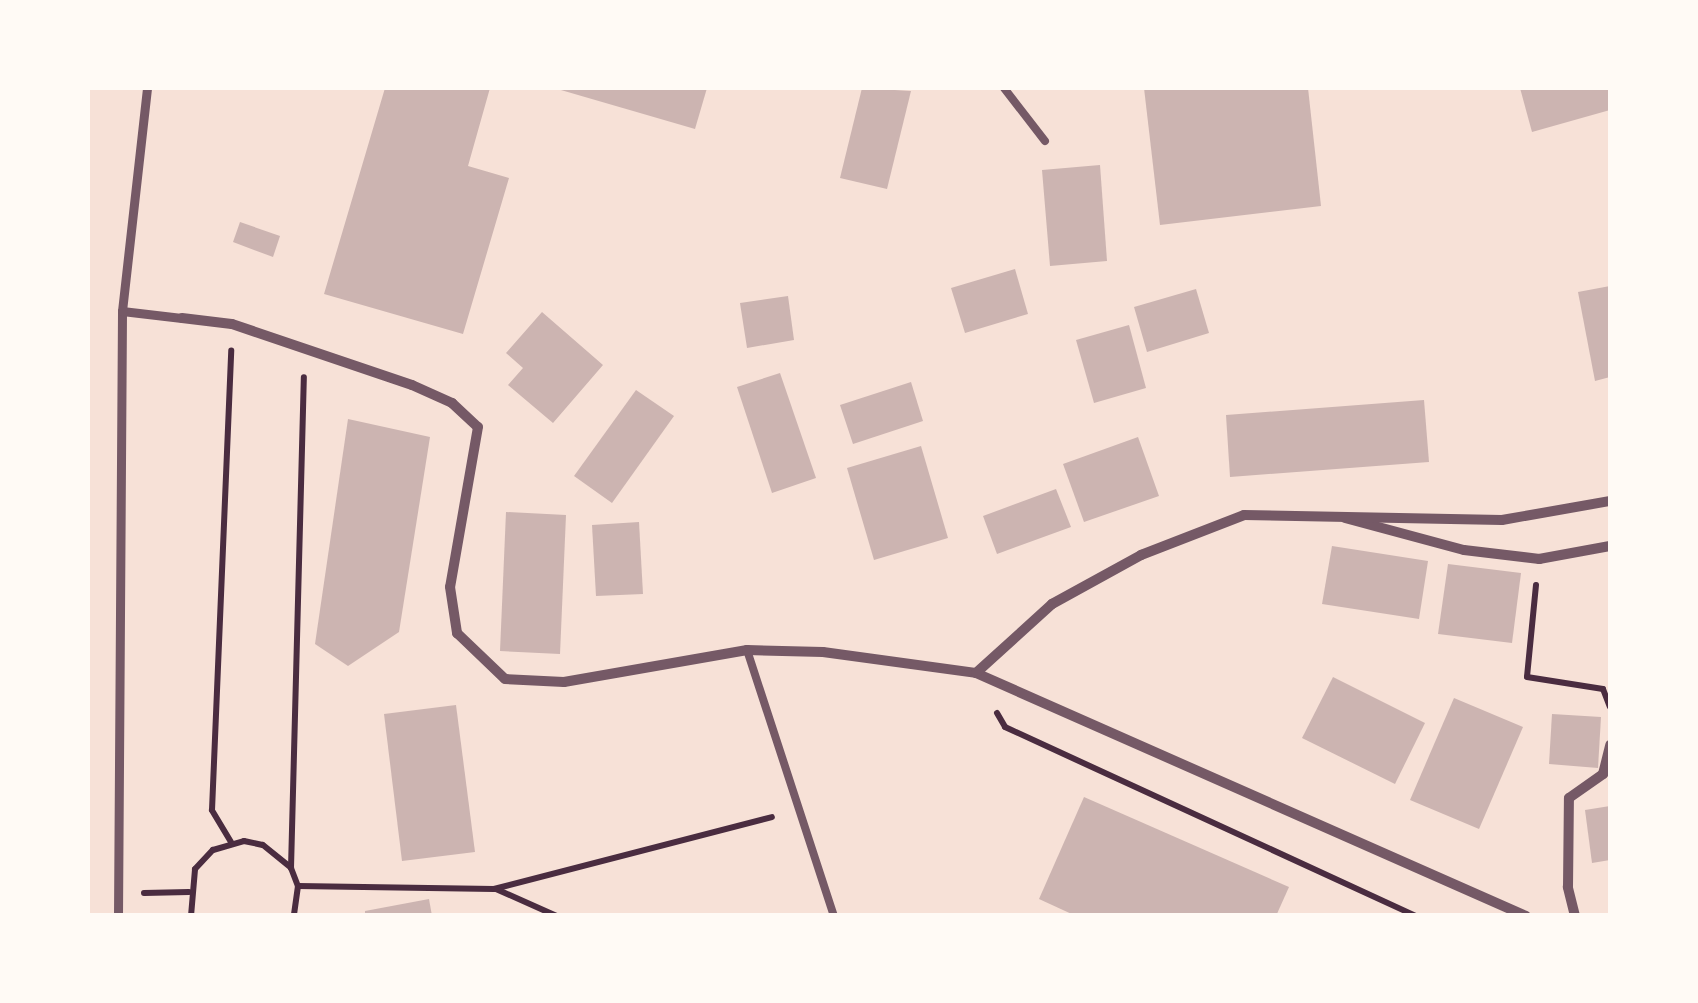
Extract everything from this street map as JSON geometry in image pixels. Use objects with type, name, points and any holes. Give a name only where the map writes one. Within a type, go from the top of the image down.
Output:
[{"type":"street","points":[[118,916],[122,311],[147,88]]},
{"type":"street","points":[[122,311],[232,324],[452,402],[478,428],[450,587],[457,634],[505,679],[564,682],[747,650],[823,652],[976,673],[1526,916]]},
{"type":"street","points":[[976,673],[1052,604],[1142,556],[1244,515],[1502,520],[1610,501]]},
{"type":"street","points":[[1329,514],[1464,550],[1538,559],[1610,546]]},
{"type":"street","points":[[1575,916],[1568,886],[1569,798],[1603,774],[1610,745]]},
{"type":"lane","points":[[1004,88],[1045,140]]},
{"type":"lane","points":[[747,650],[834,916]]},
{"type":"path","points":[[231,842],[212,810],[232,324]]},
{"type":"path","points":[[294,916],[298,886],[291,868],[305,351]]},
{"type":"path","points":[[1538,559],[1527,677],[1603,688],[1610,707]]},
{"type":"path","points":[[976,673],[1005,727],[1416,916]]},
{"type":"path","points":[[298,886],[494,889],[799,810]]},
{"type":"path","points":[[191,916],[189,892],[195,869],[231,842],[263,845],[291,868]]},
{"type":"path","points":[[494,889],[558,916]]},
{"type":"path","points":[[118,894],[189,892]]},
{"type":"building","points":[[385,88],[490,88],[468,166],[509,178],[463,334],[324,294]]},
{"type":"building","points":[[554,88],[707,88],[695,129]]},
{"type":"building","points":[[862,88],[911,91],[887,189],[840,178]]},
{"type":"building","points":[[1144,88],[1308,88],[1321,206],[1160,225]]},
{"type":"building","points":[[1520,88],[1610,88],[1610,110],[1532,132]]},
{"type":"building","points":[[1100,165],[1107,261],[1050,266],[1042,170]]},
{"type":"building","points":[[240,222],[280,236],[273,257],[233,242]]},
{"type":"building","points":[[1015,269],[1028,314],[965,333],[951,288]]},
{"type":"building","points":[[1610,286],[1610,377],[1595,381],[1578,292]]},
{"type":"building","points":[[1196,289],[1209,333],[1147,352],[1134,307]]},
{"type":"building","points":[[788,296],[794,340],[747,348],[740,303]]},
{"type":"building","points":[[542,312],[603,365],[553,423],[508,385],[523,368],[506,353]]},
{"type":"building","points":[[1129,325],[1146,388],[1094,403],[1076,340]]},
{"type":"building","points":[[780,373],[816,478],[772,493],[737,387]]},
{"type":"building","points":[[911,382],[923,421],[853,444],[840,405]]},
{"type":"building","points":[[636,390],[674,416],[612,503],[574,476]]},
{"type":"building","points":[[1424,400],[1429,462],[1230,477],[1226,415]]},
{"type":"building","points":[[348,419],[430,437],[399,632],[348,666],[315,644]]},
{"type":"building","points":[[1138,437],[1159,496],[1084,522],[1063,464]]},
{"type":"building","points":[[921,446],[948,538],[874,560],[847,468]]},
{"type":"building","points":[[1056,489],[1071,527],[997,554],[983,516]]},
{"type":"building","points":[[506,512],[566,515],[560,654],[500,651]]},
{"type":"building","points":[[639,522],[643,594],[596,596],[592,525]]},
{"type":"building","points":[[1332,546],[1428,561],[1419,619],[1322,604]]},
{"type":"building","points":[[1448,564],[1521,573],[1512,643],[1438,634]]},
{"type":"building","points":[[1333,677],[1425,723],[1395,784],[1302,738]]},
{"type":"building","points":[[1454,698],[1523,727],[1479,829],[1410,800]]},
{"type":"building","points":[[456,705],[475,852],[402,861],[384,714]]},
{"type":"building","points":[[1552,714],[1601,717],[1598,768],[1549,764]]},
{"type":"building","points":[[1084,797],[1289,887],[1276,916],[1076,916],[1039,899]]},
{"type":"building","points":[[1610,806],[1610,860],[1592,863],[1585,810]]},
{"type":"building","points":[[429,899],[432,916],[365,916],[365,911]]}]
